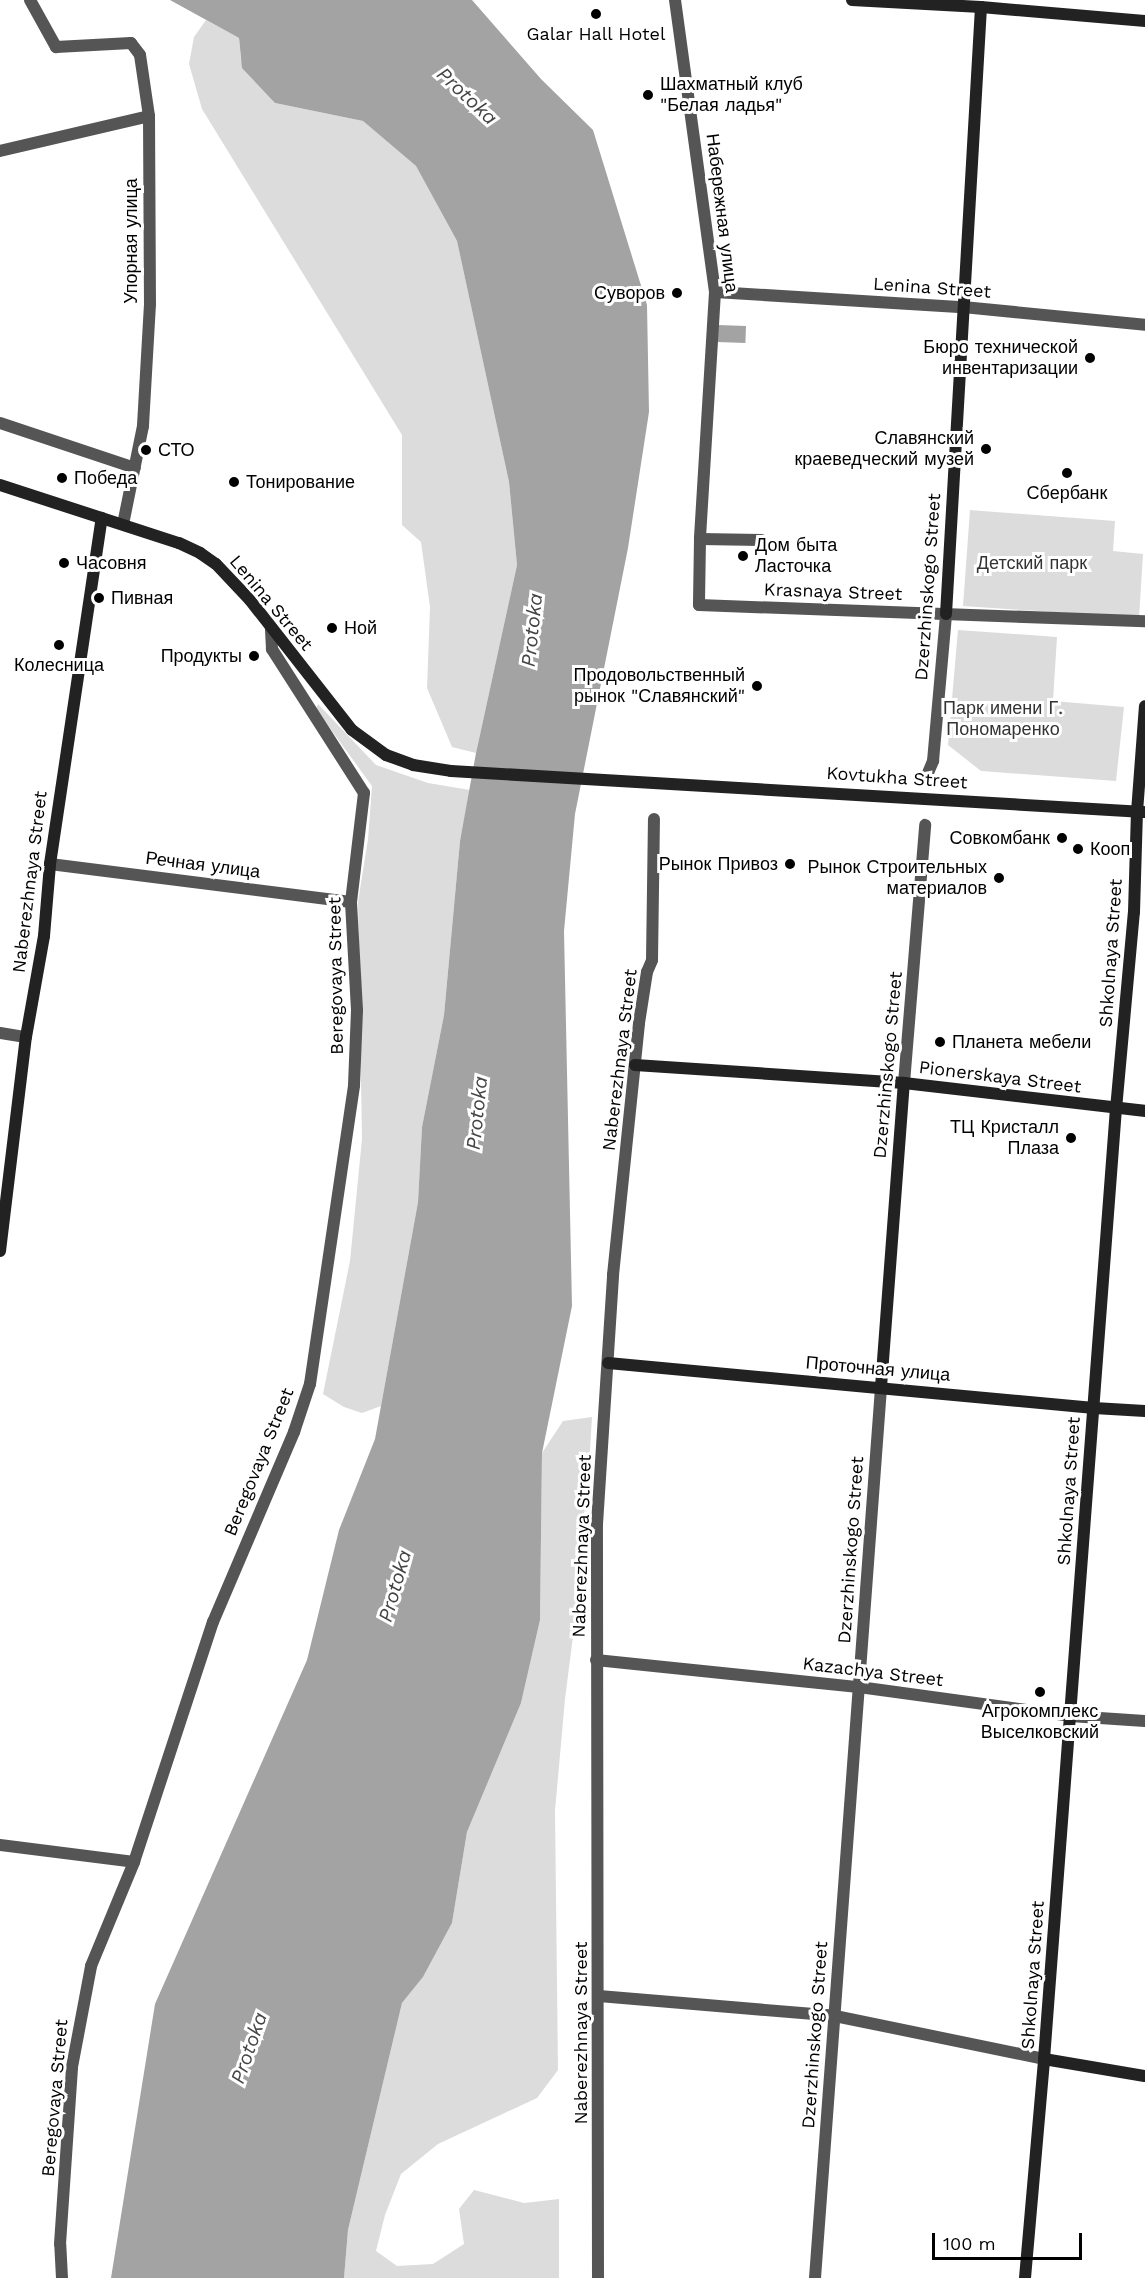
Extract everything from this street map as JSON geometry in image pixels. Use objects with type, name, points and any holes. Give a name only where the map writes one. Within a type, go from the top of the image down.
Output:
[{"type":"street","name":"Упорная улица","points":[[30,0],[56,46],[131,43],[140,55],[149,116],[150,304],[143,426],[123,524]]},
{"type":"street","name":"Набережная улица","points":[[675,0],[715,292],[700,539],[699,605]]},
{"type":"street","points":[[852,0],[981,4],[1145,21]]},
{"type":"street","name":"Dzerzhinskogo Street","points":[[925,780],[933,761],[946,614],[981,4]]},
{"type":"street","points":[[0,151],[149,116]]},
{"type":"street","name":"Lenina Street","points":[[715,292],[963,307],[1145,325]]},
{"type":"street","points":[[0,423],[135,468]]},
{"type":"street","name":"Lenina Street","points":[[0,485],[123,524],[200,553],[233,582],[271,627],[339,716],[368,743],[386,755],[413,765],[452,771],[647,783]]},
{"type":"street","name":"Naberezhnaya Street","points":[[0,1251],[26,1037],[44,936],[50,864],[102,518]]},
{"type":"street","points":[[700,539],[761,540]]},
{"type":"street","name":"Krasnaya Street","points":[[699,605],[1145,621]]},
{"type":"street","name":"Beregovaya Street","points":[[62,2278],[60,2244],[77,2031],[91,1965],[134,1862],[213,1622],[294,1432],[310,1384],[354,1085],[357,1010],[351,902],[364,793],[272,649],[271,627]]},
{"type":"street","name":"Shkolnaya Street","points":[[1025,2278],[1044,2058],[1116,1109],[1134,912],[1145,706]]},
{"type":"street","name":"Kovtukha Street","points":[[647,783],[833,792],[1141,812]]},
{"type":"street","name":"Naberezhnaya Street","points":[[598,2278],[597,1524],[613,1275],[646,972],[652,960],[654,819]]},
{"type":"street","name":"Dzerzhinskogo Street","points":[[816,2278],[881,1387],[925,825]]},
{"type":"street","name":"Речная улица","points":[[50,864],[351,902]]},
{"type":"street","points":[[0,1033],[26,1037]]},
{"type":"street","name":"Pionerskaya Street","points":[[635,1065],[904,1083],[1145,1111]]},
{"type":"street","name":"Проточная улица","points":[[608,1363],[1145,1411]]},
{"type":"street","name":"Kazachya Street","points":[[596,1660],[859,1687],[1070,1716],[1145,1721]]},
{"type":"street","points":[[0,1845],[134,1862]]},
{"type":"street","points":[[599,1996],[835,2016],[1145,2076]]},
{"type":"green space","points":[[206,20],[239,38],[241,60],[275,103],[363,121],[416,166],[457,241],[509,482],[517,565],[476,753],[452,747],[427,688],[430,607],[421,542],[402,525],[402,435],[202,109],[189,64],[194,37]]},
{"type":"green space","name":"Детский парк","points":[[970,510],[1115,521],[1113,551],[1143,554],[1139,618],[963,606]]},
{"type":"green space","name":"Парк имени Г. Пономаренко","points":[[958,630],[1057,637],[1053,701],[1124,707],[1116,781],[981,771],[948,745]]},
{"type":"green space","points":[[318,704],[376,765],[428,783],[470,790],[460,841],[444,1015],[422,1127],[418,1202],[381,1406],[362,1413],[344,1407],[323,1394],[350,1261],[362,1139],[358,902],[368,839],[372,786],[316,709]]},
{"type":"green space","points":[[592,1417],[584,1550],[565,1699],[555,1811],[558,2070],[537,2098],[438,2144],[401,2174],[385,2215],[376,2251],[397,2266],[433,2264],[464,2244],[459,2209],[474,2190],[524,2203],[559,2199],[559,2278],[344,2278],[348,2230],[402,2003],[423,1977],[452,1923],[467,1832],[521,1703],[540,1620],[542,1453],[563,1421]]},
{"type":"water","name":"Protoka","points":[[170,0],[472,0],[541,79],[593,130],[647,305],[649,412],[628,548],[575,814],[564,931],[572,1306],[542,1453],[540,1620],[521,1703],[467,1832],[452,1923],[423,1977],[402,2003],[348,2230],[344,2278],[111,2278],[155,2004],[307,1660],[339,1530],[375,1439],[418,1202],[422,1127],[444,1015],[460,841],[476,753],[517,565],[509,482],[457,241],[416,166],[363,121],[275,103],[242,68],[239,38]]},
{"type":"water","points":[[718,325],[746,326],[745,343],[717,342]]},
{"type":"place","name":"Galar Hall Hotel","points":[[596,14]]},
{"type":"place","name":"Шахматный клуб \"Белая ладья\"","points":[[648,95]]},
{"type":"place","name":"Суворов","points":[[677,293]]},
{"type":"place","name":"Бюро технической инвентаризации","points":[[1090,358]]},
{"type":"place","name":"Славянский краеведческий музей","points":[[986,449]]},
{"type":"place","name":"СТО","points":[[146,450]]},
{"type":"place","name":"Сбербанк","points":[[1067,473]]},
{"type":"place","name":"Победа","points":[[62,478]]},
{"type":"place","name":"Тонирование","points":[[234,482]]},
{"type":"place","name":"Дом быта Ласточка","points":[[743,556]]},
{"type":"place","name":"Часовня","points":[[64,563]]},
{"type":"place","name":"Пивная","points":[[99,598]]},
{"type":"place","name":"Ной","points":[[332,628]]},
{"type":"place","name":"Колесница","points":[[59,645]]},
{"type":"place","name":"Продукты","points":[[254,656]]},
{"type":"place","name":"Продовольственный рынок \"Славянский\"","points":[[757,686]]},
{"type":"place","name":"Совкомбанк","points":[[1062,838]]},
{"type":"place","name":"Кооп","points":[[1078,849]]},
{"type":"place","name":"Рынок Привоз","points":[[790,864]]},
{"type":"place","name":"Рынок Строительных материалов","points":[[999,878]]},
{"type":"place","name":"Планета мебели","points":[[940,1042]]},
{"type":"place","name":"ТЦ Кристалл Плаза","points":[[1071,1138]]},
{"type":"place","name":"Агрокомплекс Выселковский","points":[[1040,1692]]}]
